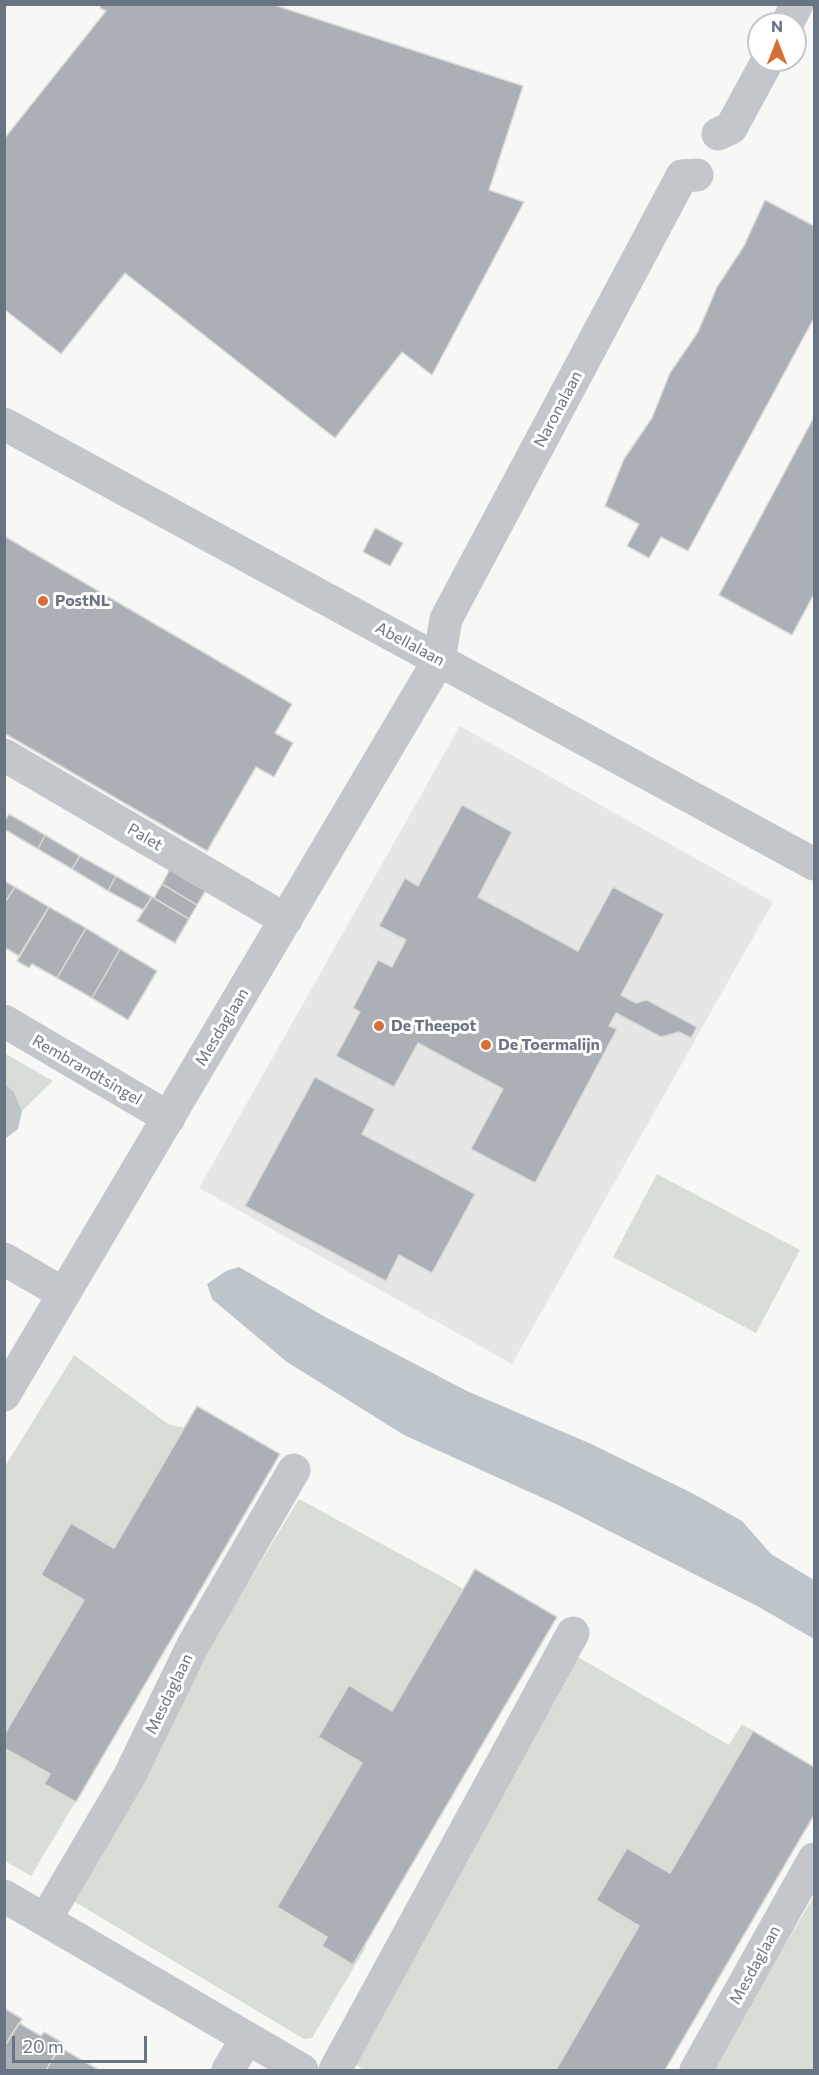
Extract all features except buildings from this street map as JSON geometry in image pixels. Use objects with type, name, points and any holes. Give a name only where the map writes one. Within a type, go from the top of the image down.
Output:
[{"type":"street","points":[[718,134],[731,128],[761,72]]},
{"type":"street","name":"Naronalaan","points":[[439,660],[446,619],[682,176],[697,175]]},
{"type":"street","name":"Abellalaan","points":[[4,424],[814,864]]},
{"type":"street","name":"Mesdaglaan","points":[[4,1395],[439,660]]},
{"type":"street","name":"Palet","points":[[4,755],[286,920]]},
{"type":"street","name":"Rembrandtsingel","points":[[4,1021],[169,1118]]},
{"type":"street","points":[[4,1259],[64,1294]]},
{"type":"street","name":"Mesdaglaan","points":[[45,1920],[129,1777],[193,1645],[294,1470]]},
{"type":"street","points":[[335,2070],[573,1633]]},
{"type":"street","name":"Mesdaglaan","points":[[696,2070],[814,1859]]},
{"type":"street","points":[[4,1896],[302,2070]]},
{"type":"street","points":[[228,2070],[247,2038]]},
{"type":"shaded area","name":"De Toermalijn","points":[[460,726],[773,902],[512,1364],[199,1188]]},
{"type":"shaded area","points":[[4,1053],[53,1081],[22,1111],[14,1092],[5,1084]]},
{"type":"shaded area","points":[[5,1084],[14,1092],[22,1111],[18,1129],[5,1139]]},
{"type":"shaded area","points":[[657,1174],[800,1250],[756,1333],[613,1257]]},
{"type":"shaded area","points":[[239,1267],[327,1318],[467,1391],[589,1443],[692,1493],[742,1521],[771,1554],[814,1580],[814,1639],[759,1607],[558,1505],[404,1435],[287,1362],[212,1299],[207,1284],[226,1271]]},
{"type":"shaded area","points":[[74,1355],[168,1424],[267,1447],[88,1781],[31,1876],[5,1861],[4,1468]]},
{"type":"shaded area","points":[[299,1499],[448,1580],[535,1632],[353,1939],[366,1947],[312,2038],[304,2039],[65,1896],[65,1885]]},
{"type":"shaded area","points":[[571,1653],[729,1745],[742,1724],[814,1767],[814,1792],[647,2070],[364,2070],[343,2058]]},
{"type":"shaded area","points":[[814,1896],[814,2070],[711,2070]]},
{"type":"place","name":"PostNL","points":[[43,601]]},
{"type":"place","name":"De Theepot","points":[[379,1026]]},
{"type":"place","name":"De Toermalijn","points":[[486,1045]]}]
